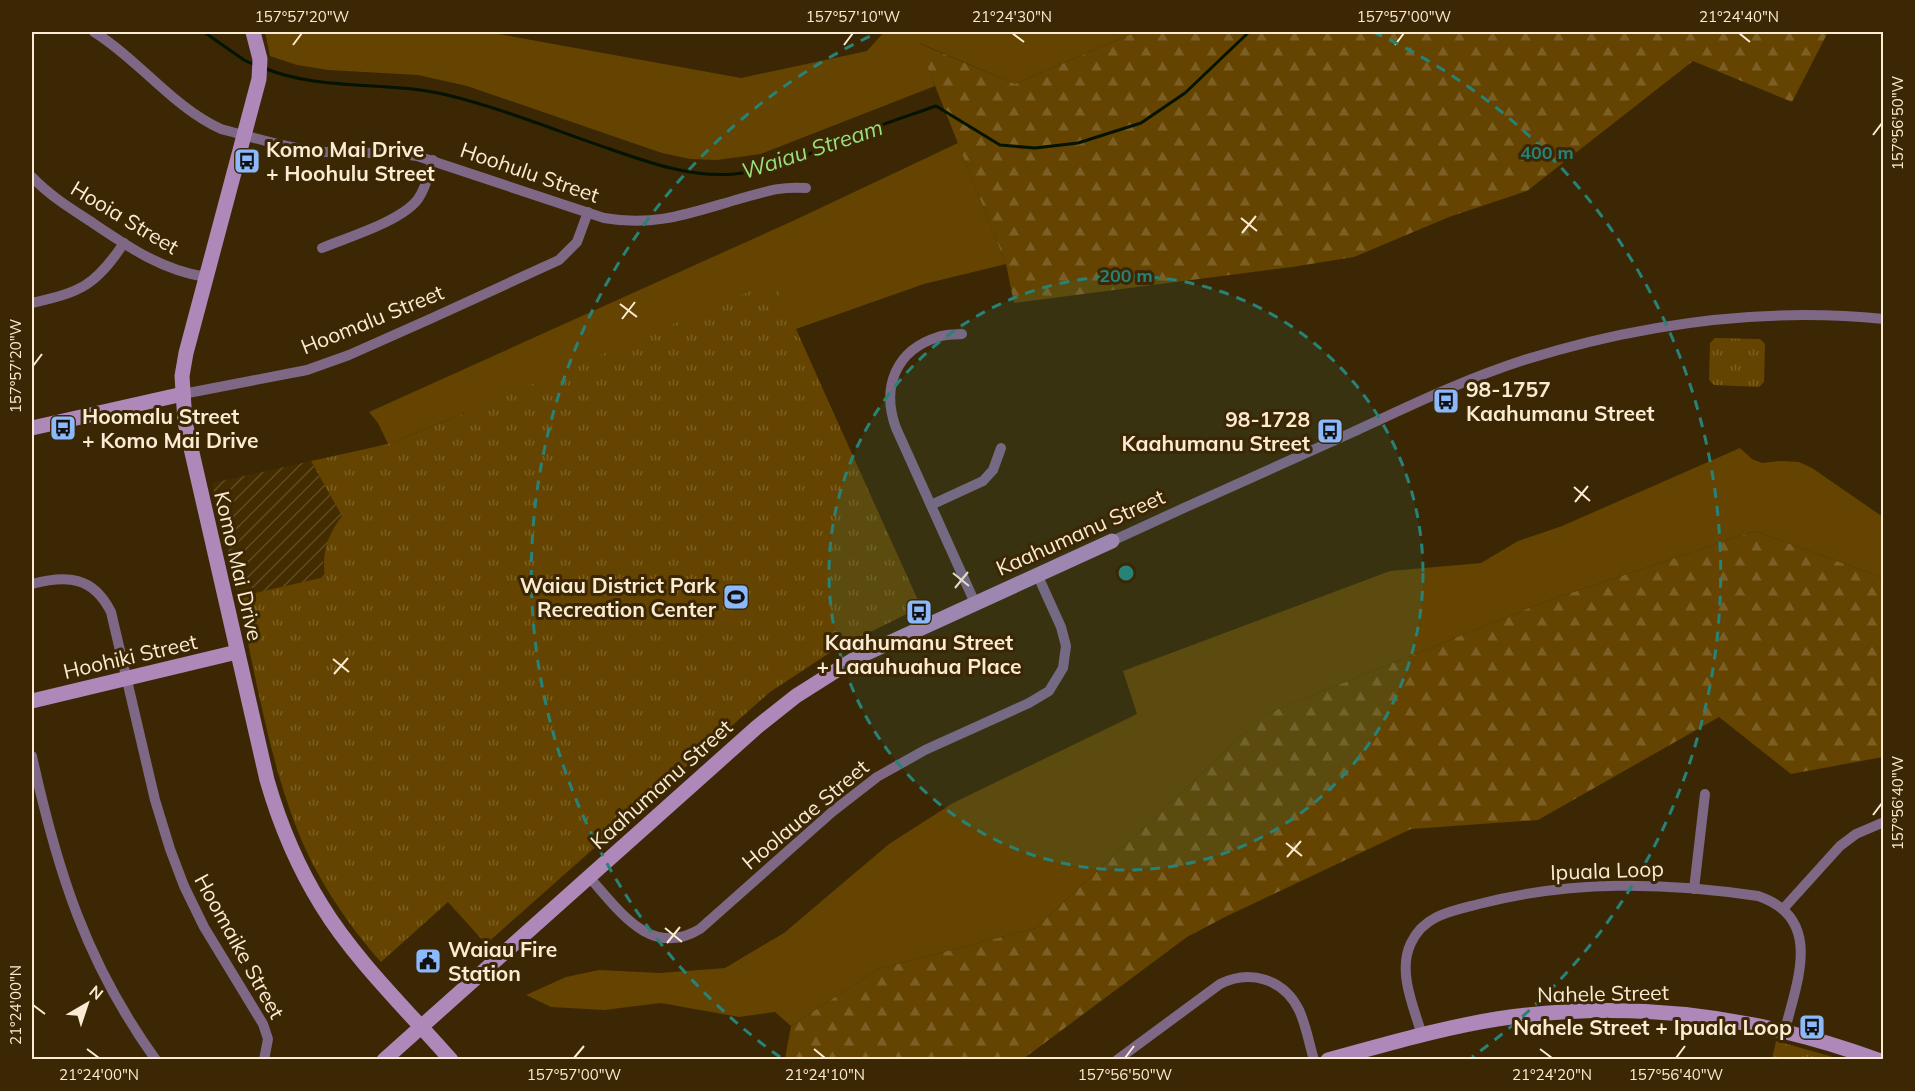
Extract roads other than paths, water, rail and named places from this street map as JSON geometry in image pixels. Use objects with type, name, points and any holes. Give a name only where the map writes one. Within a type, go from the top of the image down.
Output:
[{"type":"street","name":"Hoohulu Street","points":[[94,32],[117,47],[200,117],[221,129],[304,149],[345,153],[402,153],[433,160],[616,220],[654,221],[683,216],[785,186],[806,188]]},
{"type":"street","name":"Komo Mai Drive","points":[[253,32],[258,49],[259,80],[186,353],[183,394],[185,422],[267,780],[283,829],[299,866],[322,907],[347,942],[451,1059]]},
{"type":"street","points":[[322,248],[392,219],[410,208],[423,191],[433,160]]},
{"type":"street","name":"Hooia Street","points":[[32,177],[56,198],[148,259],[168,268],[206,277]]},
{"type":"street","name":"Hoomalu Street","points":[[32,428],[183,394],[307,370],[349,355],[559,260],[577,242],[588,212]]},
{"type":"street","points":[[32,303],[73,293],[92,283],[124,243]]},
{"type":"street","name":"Kaahumanu Street","points":[[384,1059],[757,727],[796,696],[856,658],[1455,386],[1520,361],[1560,349],[1671,325],[1790,316],[1884,319]]},
{"type":"street","points":[[962,334],[940,336],[913,350],[898,367],[891,386],[890,405],[892,416],[975,603]]},
{"type":"street","points":[[931,505],[983,481],[993,470],[1001,448]]},
{"type":"street","name":"Hoolauae Street","points":[[588,877],[628,921],[647,934],[669,938],[687,935],[700,928],[832,812],[877,777],[925,750],[1029,703],[1049,691],[1064,668],[1066,646],[1061,627],[1037,574]]},
{"type":"street","name":"Hoomaike Street","points":[[32,584],[56,579],[75,580],[90,586],[101,595],[115,623],[155,800],[170,849],[184,886],[204,927],[263,1024],[268,1039],[264,1059]]},
{"type":"street","name":"Hoohiki Street","points":[[32,701],[237,652]]},
{"type":"street","points":[[32,756],[52,844],[80,926],[109,984],[156,1059]]},
{"type":"street","points":[[1694,889],[1705,794]]},
{"type":"street","points":[[1785,1030],[1802,954],[1798,929],[1783,909],[1840,846],[1856,834],[1884,822]]},
{"type":"street","name":"Ipuala Loop","points":[[1422,1035],[1407,979],[1406,958],[1415,934],[1436,916],[1503,898],[1560,888],[1624,885],[1758,896],[1783,909]]},
{"type":"street","points":[[1118,1059],[1220,984],[1237,978],[1250,977],[1267,979],[1275,983],[1294,1000],[1301,1015],[1314,1059]]},
{"type":"street","name":"Nahele Street","points":[[1328,1059],[1496,1019],[1566,1011],[1601,1010],[1690,1014],[1785,1030],[1878,1059]]},
{"type":"waterway","name":"Waiau Stream","points":[[204,32],[255,65]]},
{"type":"waterway","name":"Waiau Stream","points":[[264,68],[309,80],[401,88],[447,95],[653,163],[702,174],[719,175],[765,169],[936,106],[1000,145],[1035,148],[1078,143],[1141,123],[1185,93],[1249,32]]},
{"type":"place","name":"Komo Mai Drive + Hoohulu Street","points":[[247,161]]},
{"type":"place","name":"98-1757 Kaahumanu Street","points":[[1446,401]]},
{"type":"place","name":"Hoomalu Street + Komo Mai Drive","points":[[63,428]]},
{"type":"place","name":"98-1728 Kaahumanu Street","points":[[1330,431]]},
{"type":"place","name":"Waiau District Park Recreation Center","points":[[736,597]]},
{"type":"place","name":"Kaahumanu Street + Laauhuahua Place","points":[[919,612]]},
{"type":"place","name":"Waiau Fire Station","points":[[428,961]]},
{"type":"place","name":"Nahele Street + Ipuala Loop","points":[[1812,1027]]}]
